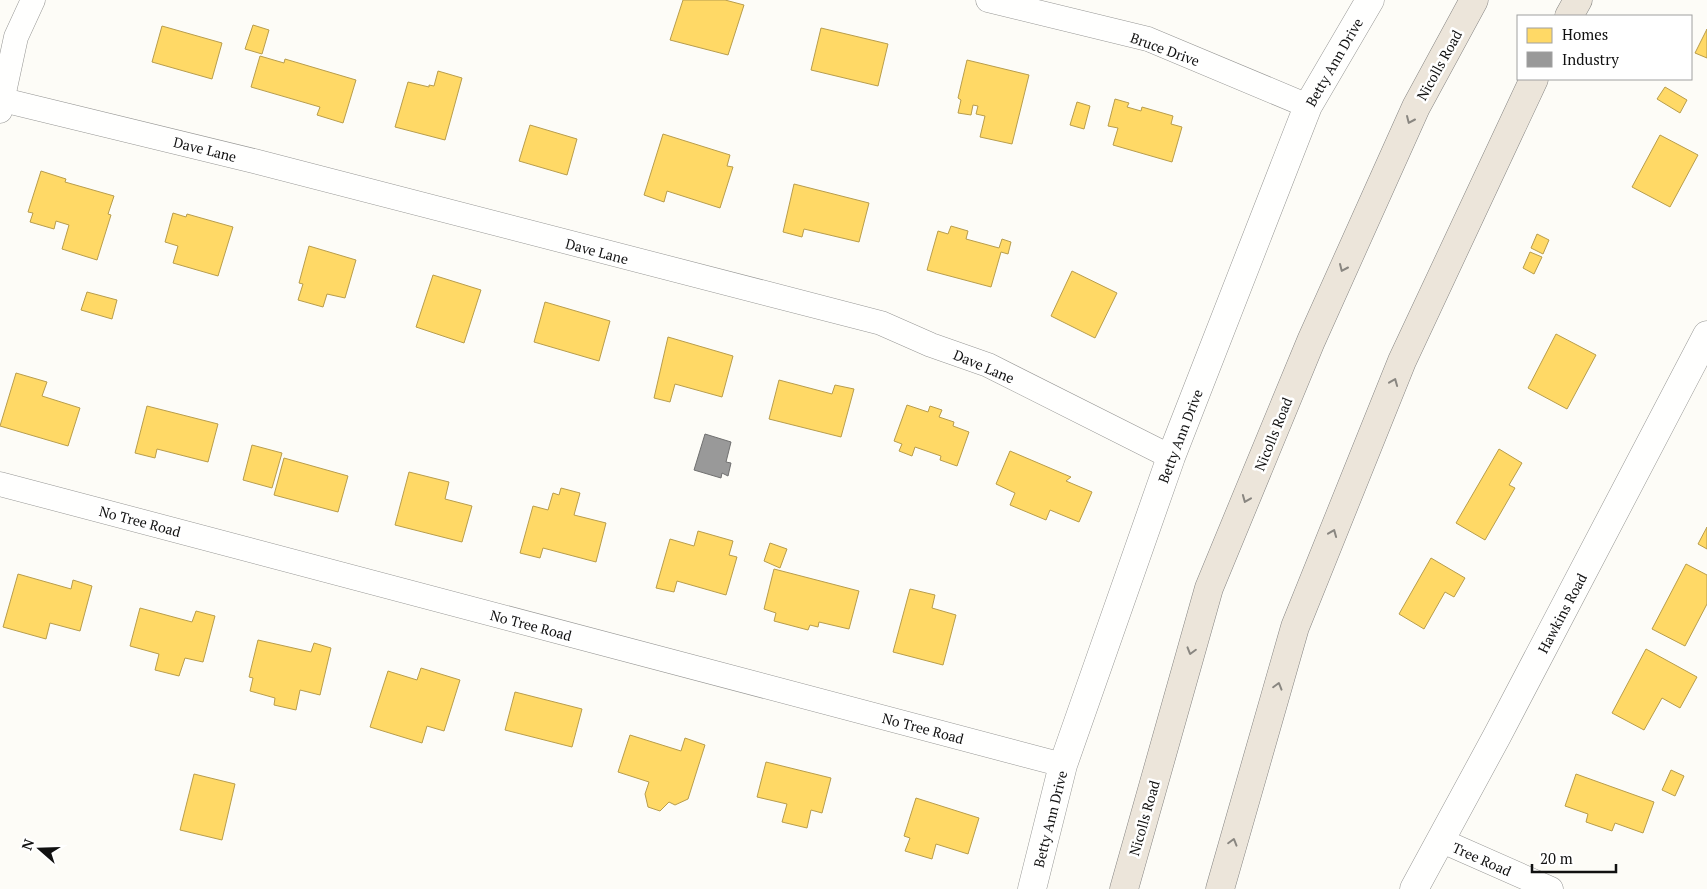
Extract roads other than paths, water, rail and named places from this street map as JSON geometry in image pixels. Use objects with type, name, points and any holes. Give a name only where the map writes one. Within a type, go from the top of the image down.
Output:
[{"type":"highway","name":"Nicolls Road","points":[[1124,889],[1209,588],[1311,341],[1408,125],[1474,0]]},
{"type":"highway","points":[[1570,15],[1578,0]]},
{"type":"highway","points":[[1220,889],[1295,627],[1402,361],[1534,80]]},
{"type":"street","points":[[1,106],[16,38],[33,0]]},
{"type":"street","name":"Bruce Drive","points":[[988,0],[1148,39],[1308,106]]},
{"type":"street","name":"Betty Ann Drive","points":[[1032,889],[1063,765],[1171,457],[1308,106],[1370,0]]},
{"type":"street","name":"Dave Lane","points":[[1,106],[254,161],[881,324],[931,345],[988,365],[1171,457]]},
{"type":"street","name":"Hawkins Road","points":[[1414,889],[1497,736],[1707,335]]},
{"type":"street","name":"No Tree Road","points":[[0,484],[1063,765]]},
{"type":"street","name":"Tree Road","points":[[1440,840],[1551,889]]}]
